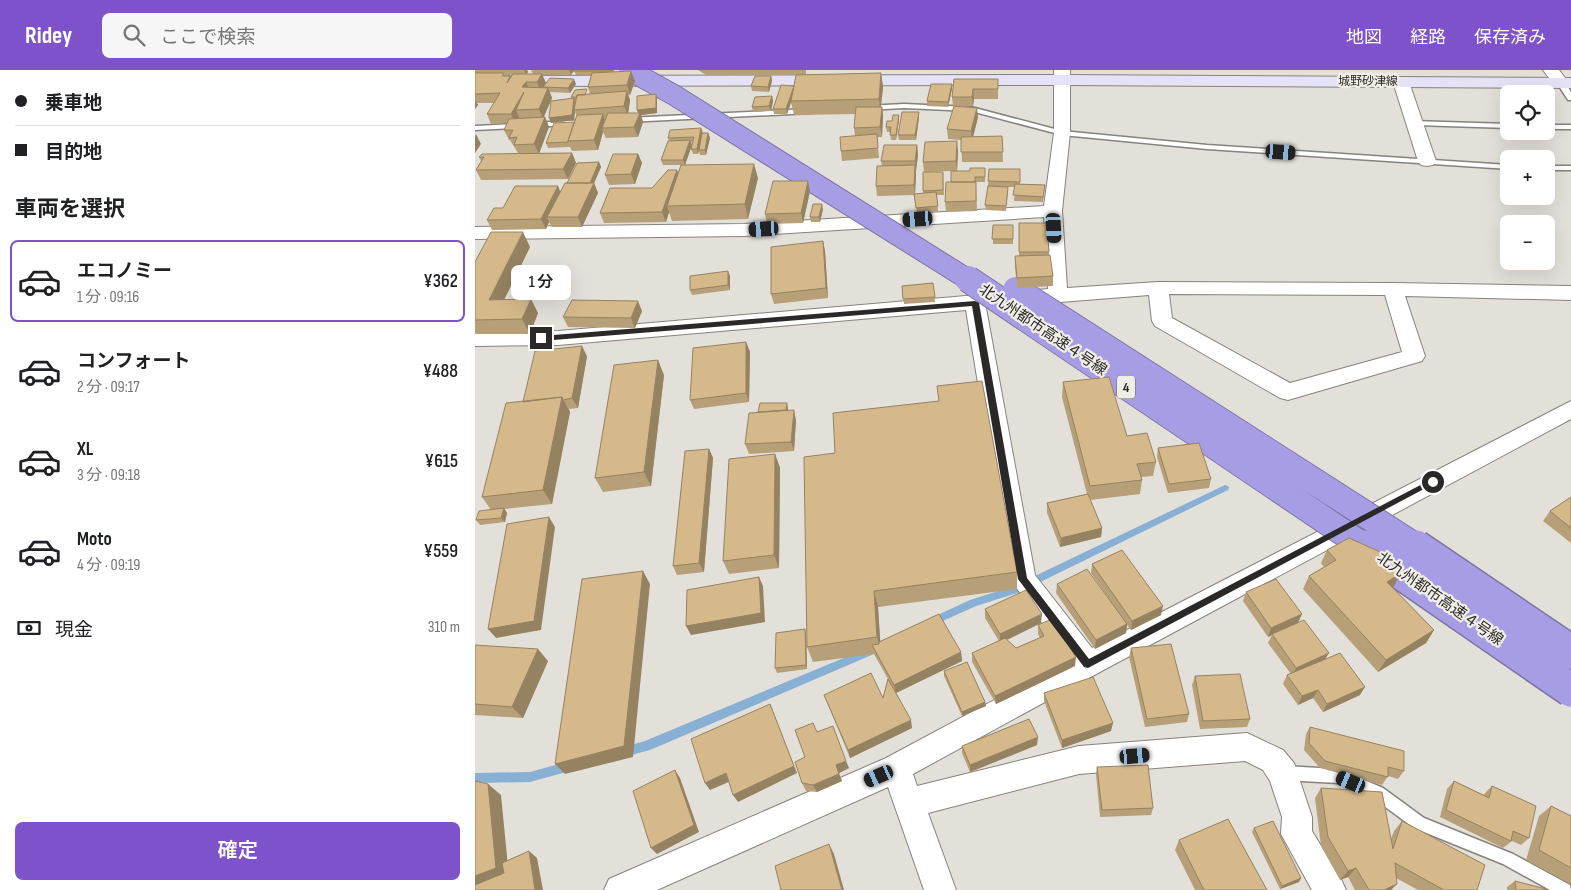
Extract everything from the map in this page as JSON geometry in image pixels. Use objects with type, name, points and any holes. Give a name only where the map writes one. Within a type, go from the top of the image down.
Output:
[{"type":"highway","name":"北九州都市高速４号線","points":[[629,70],[674,95],[963,276],[1380,558],[1571,690]]},
{"type":"highway","name":"北九州都市高速４号線","points":[[666,70],[693,85],[981,267],[1397,534],[1571,652]]},
{"type":"main road","name":"城野砂津線","points":[[475,81],[1062,75],[1563,84]]},
{"type":"street","points":[[1058,295],[1053,211],[1062,133],[1062,75]]},
{"type":"street","points":[[1401,82],[1427,161]]},
{"type":"street","points":[[475,233],[744,230],[1053,211]]},
{"type":"street","points":[[1158,288],[1162,321],[1288,392],[1414,356],[1393,289]]},
{"type":"street","points":[[475,339],[558,338],[1158,288],[1393,289],[1571,293]]},
{"type":"street","points":[[975,303],[1031,589],[1088,664]]},
{"type":"street","points":[[620,890],[896,768],[1088,664],[1571,409]]},
{"type":"street","points":[[909,803],[1079,760],[1247,747],[1273,760],[1283,773],[1297,817],[1296,834],[1330,890]]},
{"type":"street","points":[[896,768],[940,890]]},
{"type":"lane","points":[[855,108],[912,106],[971,108],[1062,133],[1207,147],[1500,166]]},
{"type":"lane","points":[[616,120],[815,110]]},
{"type":"lane","points":[[475,128],[596,121]]},
{"type":"lane","points":[[1415,123],[1500,126]]},
{"type":"lane","points":[[1555,127],[1571,127]]},
{"type":"lane","points":[[1555,168],[1571,168]]},
{"type":"lane","points":[[1283,773],[1338,776],[1378,794],[1419,823],[1507,859],[1565,890]]},
{"type":"building","points":[[574,70],[613,70],[574,71]]},
{"type":"building","points":[[631,71],[627,85],[588,87],[592,73]]},
{"type":"building","points":[[475,73],[504,73],[502,76],[510,76],[507,83],[513,74],[542,74],[537,82],[526,82],[522,87],[548,88],[539,109],[516,110],[524,92],[511,114],[487,114],[500,93],[475,94]]},
{"type":"building","points":[[881,73],[879,99],[791,101],[796,75]]},
{"type":"building","points":[[755,76],[771,76],[768,87],[751,86]]},
{"type":"building","points":[[550,78],[574,79],[568,88],[543,87]]},
{"type":"building","points":[[954,79],[998,79],[998,89],[973,89],[972,97],[952,97]]},
{"type":"building","points":[[931,84],[952,84],[948,102],[927,101]]},
{"type":"building","points":[[781,85],[794,86],[786,109],[773,109]]},
{"type":"building","points":[[587,89],[585,95],[571,97],[575,90]]},
{"type":"building","points":[[627,91],[624,106],[574,110],[577,95]]},
{"type":"building","points":[[656,94],[656,108],[637,110],[637,96]]},
{"type":"building","points":[[772,96],[769,106],[752,107],[755,97]]},
{"type":"building","points":[[574,98],[572,115],[549,118],[551,101]]},
{"type":"building","points":[[954,106],[977,108],[971,131],[947,129]]},
{"type":"building","points":[[856,107],[882,107],[880,127],[854,128]]},
{"type":"building","points":[[902,112],[919,112],[915,135],[898,135]]},
{"type":"building","points":[[608,113],[640,113],[634,127],[602,128]]},
{"type":"building","points":[[603,114],[594,140],[568,141],[577,115]]},
{"type":"building","points":[[893,115],[899,115],[896,135],[890,135],[891,127],[886,127],[887,121],[892,121]]},
{"type":"building","points":[[545,117],[534,144],[514,145],[517,137],[509,138],[513,130],[504,130],[509,119]]},
{"type":"building","points":[[574,122],[568,142],[546,143],[554,123]]},
{"type":"building","points":[[701,128],[697,149],[691,149],[694,137],[668,138],[670,130]]},
{"type":"building","points":[[702,133],[708,133],[705,150],[699,150]]},
{"type":"building","points":[[877,134],[878,148],[841,151],[840,137]]},
{"type":"building","points":[[1002,136],[1003,152],[961,152],[961,137]]},
{"type":"building","points":[[690,140],[683,160],[661,160],[668,141]]},
{"type":"building","points":[[957,141],[956,161],[923,162],[925,142]]},
{"type":"building","points":[[884,145],[917,145],[915,161],[881,161]]},
{"type":"building","points":[[572,153],[563,169],[476,170],[484,157],[479,157],[482,154]]},
{"type":"building","points":[[613,154],[638,154],[631,174],[605,175]]},
{"type":"building","points":[[599,162],[590,183],[567,183],[577,163]]},
{"type":"building","points":[[754,164],[745,204],[667,206],[681,165]]},
{"type":"building","points":[[915,165],[914,185],[876,186],[877,166]]},
{"type":"building","points":[[970,168],[985,168],[985,177],[975,177],[975,182],[951,182],[951,171],[970,171]]},
{"type":"building","points":[[989,169],[1020,169],[1020,182],[988,181]]},
{"type":"building","points":[[668,170],[677,170],[662,212],[600,213],[610,188],[652,188]]},
{"type":"building","points":[[923,172],[943,172],[943,190],[923,191]]},
{"type":"building","points":[[773,181],[808,181],[801,213],[765,214]]},
{"type":"building","points":[[946,182],[976,182],[976,201],[945,202]]},
{"type":"building","points":[[565,183],[594,183],[578,217],[547,217]]},
{"type":"building","points":[[1015,184],[1045,185],[1043,197],[1013,195]]},
{"type":"building","points":[[515,186],[558,186],[541,219],[487,220],[494,208],[503,208]]},
{"type":"building","points":[[988,186],[1008,187],[1006,206],[985,205]]},
{"type":"building","points":[[936,192],[938,206],[916,208],[914,194]]},
{"type":"building","points":[[813,204],[822,204],[819,217],[810,217]]},
{"type":"building","points":[[1019,223],[1047,223],[1049,252],[1019,252]]},
{"type":"building","points":[[993,225],[1013,225],[1013,239],[992,239]]},
{"type":"building","points":[[491,232],[523,232],[489,300],[531,299],[522,319],[475,320],[475,262]]},
{"type":"building","points":[[823,241],[826,288],[771,294],[771,247]]},
{"type":"building","points":[[1050,255],[1053,276],[1017,278],[1015,256]]},
{"type":"building","points":[[728,271],[728,285],[690,290],[690,276]]},
{"type":"building","points":[[933,283],[935,297],[903,299],[902,286]]},
{"type":"building","points":[[572,300],[638,301],[631,318],[563,317]]},
{"type":"building","points":[[746,342],[746,393],[690,400],[693,348]]},
{"type":"building","points":[[582,346],[572,398],[563,400],[562,397],[523,402],[535,351]]},
{"type":"building","points":[[658,360],[644,472],[595,478],[614,365]]},
{"type":"building","points":[[1109,377],[1127,436],[1147,433],[1156,462],[1137,464],[1142,480],[1090,486],[1063,382]]},
{"type":"building","points":[[982,381],[1017,572],[874,591],[877,637],[807,647],[804,457],[835,453],[833,413],[939,401],[937,386]]},
{"type":"building","points":[[562,397],[543,490],[482,497],[506,403]]},
{"type":"building","points":[[760,403],[787,403],[786,410],[758,412]]},
{"type":"building","points":[[794,410],[791,442],[745,444],[749,413]]},
{"type":"building","points":[[1199,443],[1211,479],[1169,484],[1158,448]]},
{"type":"building","points":[[709,449],[699,563],[673,566],[685,451]]},
{"type":"building","points":[[775,454],[774,555],[723,561],[729,459]]},
{"type":"building","points":[[1088,494],[1102,528],[1061,538],[1047,503]]},
{"type":"building","points":[[1571,497],[1571,528],[1550,511]]},
{"type":"building","points":[[504,508],[501,518],[476,520],[479,511]]},
{"type":"building","points":[[549,517],[534,621],[488,629],[507,524]]},
{"type":"building","points":[[1349,538],[1378,551],[1400,574],[1387,582],[1434,630],[1386,660],[1309,576],[1336,560],[1327,550]]},
{"type":"building","points":[[1122,550],[1163,606],[1132,621],[1092,564]]},
{"type":"building","points":[[1087,569],[1127,624],[1096,640],[1057,584]]},
{"type":"building","points":[[643,571],[624,746],[555,764],[582,579]]},
{"type":"building","points":[[759,577],[761,613],[686,626],[687,590]]},
{"type":"building","points":[[1276,579],[1302,614],[1271,628],[1246,592]]},
{"type":"building","points":[[1026,590],[1042,614],[1000,634],[985,609]]},
{"type":"building","points":[[939,614],[961,652],[894,685],[872,645],[879,644],[879,642]]},
{"type":"building","points":[[1052,619],[1076,657],[995,696],[972,653],[1005,638],[1016,648],[1044,636],[1038,625]]},
{"type":"building","points":[[1304,620],[1329,653],[1296,668],[1272,634]]},
{"type":"building","points":[[805,629],[806,665],[775,668],[776,633]]},
{"type":"building","points":[[1171,644],[1189,714],[1147,719],[1131,648]]},
{"type":"building","points":[[475,645],[538,649],[512,707],[475,704]]},
{"type":"building","points":[[1340,653],[1365,687],[1327,704],[1318,690],[1302,696],[1287,675]]},
{"type":"building","points":[[967,662],[985,702],[962,712],[944,671]]},
{"type":"building","points":[[871,673],[883,698],[888,679],[911,720],[848,750],[824,695]]},
{"type":"building","points":[[1240,674],[1250,719],[1203,721],[1195,676]]},
{"type":"building","points":[[1093,677],[1113,723],[1062,740],[1044,693]]},
{"type":"building","points":[[770,704],[794,766],[733,795],[726,773],[705,783],[691,739]]},
{"type":"building","points":[[1029,719],[1038,737],[970,765],[962,746]]},
{"type":"building","points":[[813,723],[817,732],[833,726],[846,761],[836,765],[839,774],[813,785],[802,783],[795,762],[805,757],[795,730]]},
{"type":"building","points":[[1310,727],[1404,751],[1404,771],[1388,767],[1388,777],[1325,761],[1309,743]]},
{"type":"building","points":[[1148,765],[1153,808],[1102,810],[1097,767]]},
{"type":"building","points":[[675,770],[694,825],[651,848],[633,791]]},
{"type":"building","points":[[475,781],[488,784],[496,868],[475,876]]},
{"type":"building","points":[[1454,781],[1489,798],[1492,786],[1536,806],[1529,838],[1513,831],[1511,841],[1446,810]]},
{"type":"building","points":[[1321,788],[1382,792],[1393,849],[1402,821],[1485,865],[1477,890],[1444,890],[1395,863],[1397,884],[1384,890],[1369,890],[1356,868],[1348,871],[1328,837]]},
{"type":"building","points":[[1551,806],[1571,816],[1571,868],[1539,850]]},
{"type":"building","points":[[1228,819],[1267,890],[1204,890],[1179,840]]},
{"type":"building","points":[[1273,821],[1301,878],[1282,886],[1254,828]]},
{"type":"building","points":[[829,844],[842,890],[781,890],[775,866]]},
{"type":"building","points":[[529,851],[535,890],[475,890],[475,885],[504,873],[502,863]]},
{"type":"building","points":[[1515,881],[1546,889],[1546,890],[1516,890]]},
{"type":"waterway","points":[[932,622],[973,603],[1017,589],[1225,488]]},
{"type":"waterway","points":[[624,752],[646,746],[870,651]]},
{"type":"waterway","points":[[475,778],[530,777],[570,766]]},
{"type":"route","points":[[541,338],[975,303],[1023,579],[1088,664],[1433,482]]}]
